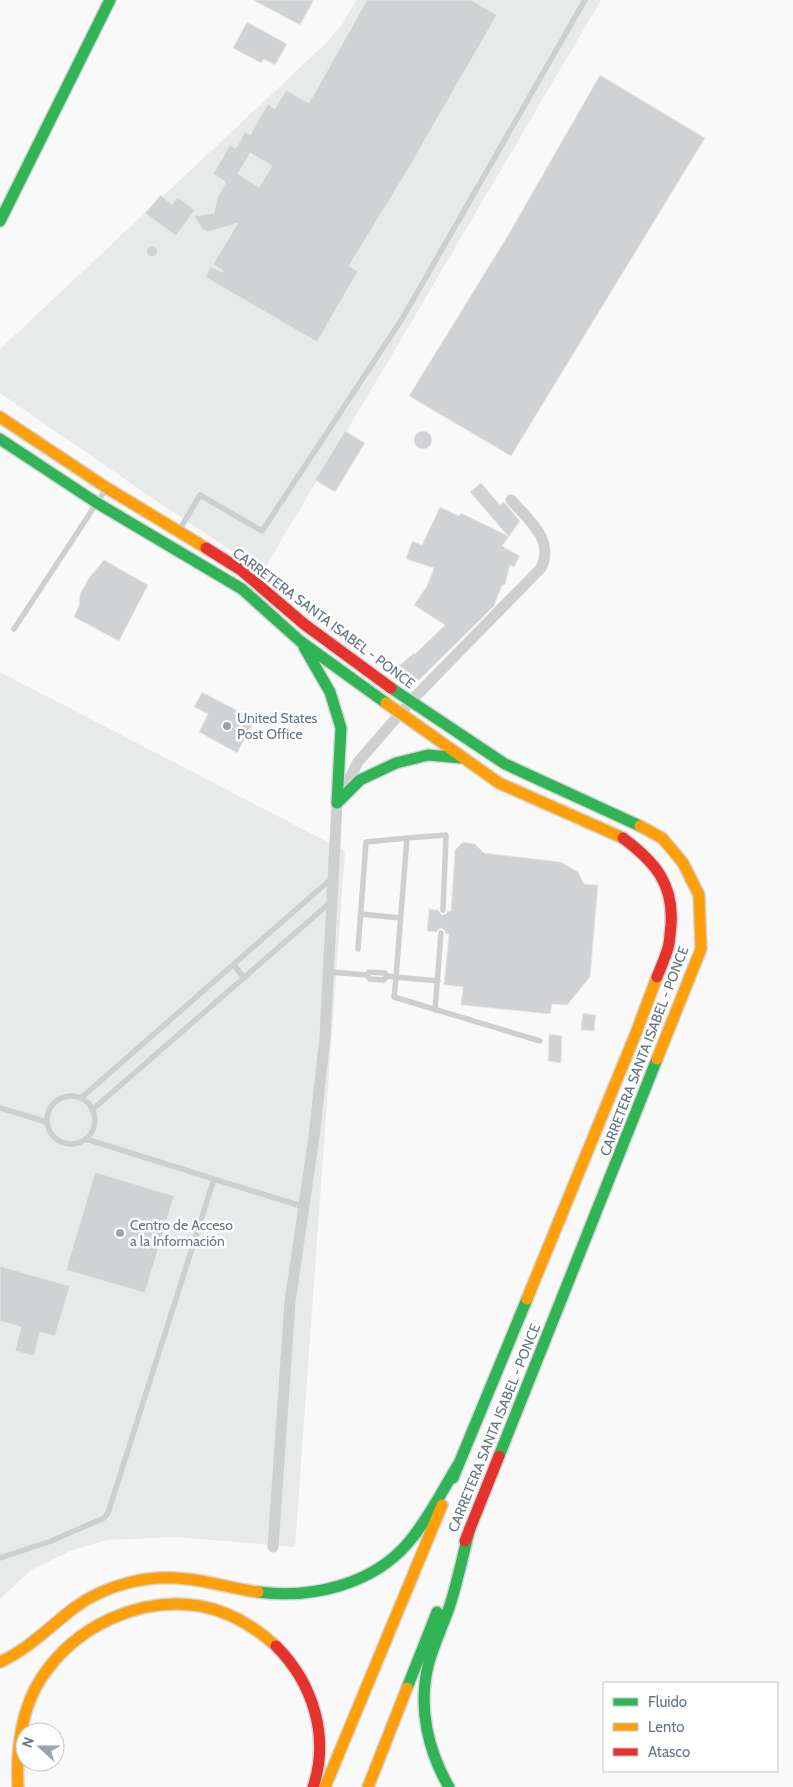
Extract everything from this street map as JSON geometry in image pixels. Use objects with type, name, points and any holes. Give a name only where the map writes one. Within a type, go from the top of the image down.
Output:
[{"type":"main road","points":[[0,221],[110,0]]},
{"type":"main road","name":"CARRETERA SANTA ISABEL - PONCE","points":[[0,417],[107,488],[241,570],[304,624],[410,702],[505,764],[645,828],[662,838],[683,863],[699,895],[700,949],[368,1787]]},
{"type":"main road","name":"CARRETERA SANTA ISABEL - PONCE","points":[[0,439],[97,502],[242,589],[300,641],[499,783],[620,836],[640,850],[656,867],[666,884],[672,908],[669,946],[636,1033],[325,1787]]},
{"type":"main road","points":[[300,641],[330,692],[341,728],[337,803]]},
{"type":"main road","points":[[337,803],[360,780],[396,763],[428,755],[463,758]]},
{"type":"main road","points":[[0,1662],[26,1648],[55,1623],[84,1602],[108,1589],[144,1580],[167,1578],[192,1580],[274,1595],[321,1592],[341,1586],[376,1568],[402,1550],[420,1526],[458,1465]]},
{"type":"main road","points":[[449,1787],[433,1755],[426,1724],[424,1697],[428,1668],[452,1597],[470,1528]]},
{"type":"main road","points":[[18,1787],[20,1741],[29,1708],[42,1679],[58,1657],[82,1635],[110,1618],[139,1608],[167,1603],[221,1611],[245,1622],[276,1645],[294,1665],[308,1690],[318,1721],[320,1755],[313,1787]]},
{"type":"street","points":[[273,1547],[290,1302],[314,1137],[325,1037],[337,803],[358,762],[410,702],[536,574],[542,565],[546,550],[542,536],[511,500]]},
{"type":"lane","points":[[179,531],[200,495],[262,531],[402,319],[585,0]]},
{"type":"lane","points":[[14,629],[107,488]]},
{"type":"lane","points":[[358,949],[366,842],[446,834],[443,910]]},
{"type":"lane","points":[[407,838],[394,997],[540,1042]]},
{"type":"lane","points":[[81,1098],[333,878]]},
{"type":"lane","points":[[92,1110],[332,901]]},
{"type":"lane","points":[[361,914],[400,918]]},
{"type":"lane","points":[[436,1010],[441,933]]},
{"type":"lane","points":[[234,965],[244,978]]},
{"type":"lane","points":[[329,972],[367,975],[370,978],[384,980],[387,976],[438,981]]},
{"type":"lane","points":[[70,1095],[81,1098],[89,1104],[92,1110],[94,1124],[91,1132],[86,1139],[78,1143],[62,1142],[54,1137],[49,1130],[47,1122],[48,1113],[52,1105],[60,1098],[70,1095]]},
{"type":"lane","points":[[0,1108],[47,1122]]},
{"type":"lane","points":[[86,1139],[304,1207]]},
{"type":"lane","points":[[0,1558],[51,1542],[104,1518],[108,1513],[214,1179]]},
{"type":"shaded area","points":[[356,0],[601,0],[263,571],[155,500],[0,393],[0,349],[325,44],[342,25]]},
{"type":"shaded area","points":[[0,672],[345,851],[295,1547],[176,1537],[107,1540],[70,1551],[31,1570],[0,1599]]},
{"type":"building","points":[[253,0],[314,0],[300,25]]},
{"type":"building","points":[[367,0],[471,0],[497,15],[404,176],[349,266],[358,271],[317,342],[205,277],[211,267],[223,271],[213,264],[238,223],[208,232],[203,230],[194,216],[214,213],[217,198],[226,182],[213,174],[230,145],[236,148],[245,132],[250,135],[268,104],[275,109],[286,90],[309,103]],"holes":[[[250,153],[272,166],[259,187],[238,174]]]},
{"type":"building","points":[[247,22],[287,44],[275,65],[264,59],[261,63],[233,48]]},
{"type":"building","points":[[600,75],[705,138],[511,456],[409,396],[507,237]]},
{"type":"building","points":[[161,195],[172,205],[177,197],[195,210],[176,236],[145,213]]},
{"type":"building","points":[[152,245],[158,251],[152,257],[146,251]]},
{"type":"building","points":[[345,431],[365,443],[335,492],[315,480]]},
{"type":"building","points":[[423,431],[429,434],[432,440],[429,446],[423,449],[417,446],[414,440],[417,434]]},
{"type":"building","points":[[481,483],[500,505],[504,502],[520,521],[502,546],[520,556],[514,567],[510,565],[505,585],[502,585],[494,606],[414,685],[398,667],[415,654],[445,625],[414,605],[427,586],[434,568],[406,559],[412,541],[422,545],[440,507],[459,516],[461,513],[508,536],[470,492]]},
{"type":"building","points":[[104,560],[148,585],[119,641],[74,617],[79,605],[80,594],[89,578]]},
{"type":"building","name":"United States Post Office","points":[[202,692],[255,720],[237,753],[199,732],[208,714],[194,707]]},
{"type":"building","points":[[463,842],[475,844],[484,853],[561,862],[578,872],[584,884],[598,885],[590,977],[567,1005],[552,1004],[550,1014],[461,1005],[463,987],[444,985],[449,934],[446,934],[442,928],[436,932],[427,931],[429,909],[438,910],[442,915],[451,911],[455,850]]},
{"type":"building","points":[[583,1013],[596,1015],[594,1031],[581,1030]]},
{"type":"building","points":[[549,1034],[562,1036],[561,1063],[548,1061]]},
{"type":"building","name":"Centro de Acceso a la Información","points":[[95,1172],[174,1196],[145,1293],[66,1270]]},
{"type":"building","points":[[0,1266],[70,1286],[55,1336],[40,1332],[34,1356],[15,1351],[21,1327],[0,1321]]},
{"type":"traffic: fast","points":[[0,221],[110,0]]},
{"type":"traffic: fast","points":[[0,439],[97,503],[242,589],[300,641],[386,703]]},
{"type":"traffic: fast","points":[[304,647],[330,692],[341,728],[337,803]]},
{"type":"traffic: fast","points":[[391,688],[505,764],[640,826]]},
{"type":"traffic: fast","points":[[337,803],[360,780],[396,763],[428,755],[462,758]]},
{"type":"traffic: fast","points":[[499,1456],[657,1059]]},
{"type":"traffic: fast","points":[[453,1478],[527,1299]]},
{"type":"traffic: fast","points":[[258,1592],[278,1594],[319,1591],[359,1579],[377,1569],[408,1543],[428,1515],[458,1465]]},
{"type":"traffic: fast","points":[[449,1787],[430,1744],[425,1713],[425,1682],[430,1658],[453,1596],[470,1528]]},
{"type":"traffic: fast","points":[[407,1688],[437,1612]]},
{"type":"traffic: slow","points":[[0,417],[107,488],[206,548]]},
{"type":"traffic: slow","points":[[386,703],[499,783],[623,838]]},
{"type":"traffic: slow","points":[[640,826],[662,838],[674,852],[683,863],[699,895],[701,949],[657,1059]]},
{"type":"traffic: slow","points":[[527,1299],[657,977]]},
{"type":"traffic: slow","points":[[325,1787],[442,1505]]},
{"type":"traffic: slow","points":[[0,1662],[30,1644],[86,1600],[113,1587],[127,1583],[157,1578],[172,1578],[204,1581],[258,1592]]},
{"type":"traffic: slow","points":[[18,1787],[21,1730],[35,1689],[56,1659],[72,1643],[91,1629],[132,1611],[154,1606],[177,1604],[200,1606],[221,1612],[241,1621],[259,1632],[276,1646]]},
{"type":"traffic: slow","points":[[368,1787],[407,1688]]},
{"type":"traffic: jam","points":[[206,548],[241,570],[304,624],[391,688]]},
{"type":"traffic: jam","points":[[623,838],[653,865],[666,886],[669,897],[671,910],[669,942],[657,977]]},
{"type":"traffic: jam","points":[[465,1541],[499,1456]]},
{"type":"traffic: jam","points":[[276,1646],[300,1677],[315,1712],[319,1730],[320,1749],[313,1787]]},
{"type":"place","name":"United States Post Office","points":[[227,726]]},
{"type":"place","name":"Centro de Acceso a la Información","points":[[120,1233]]}]
